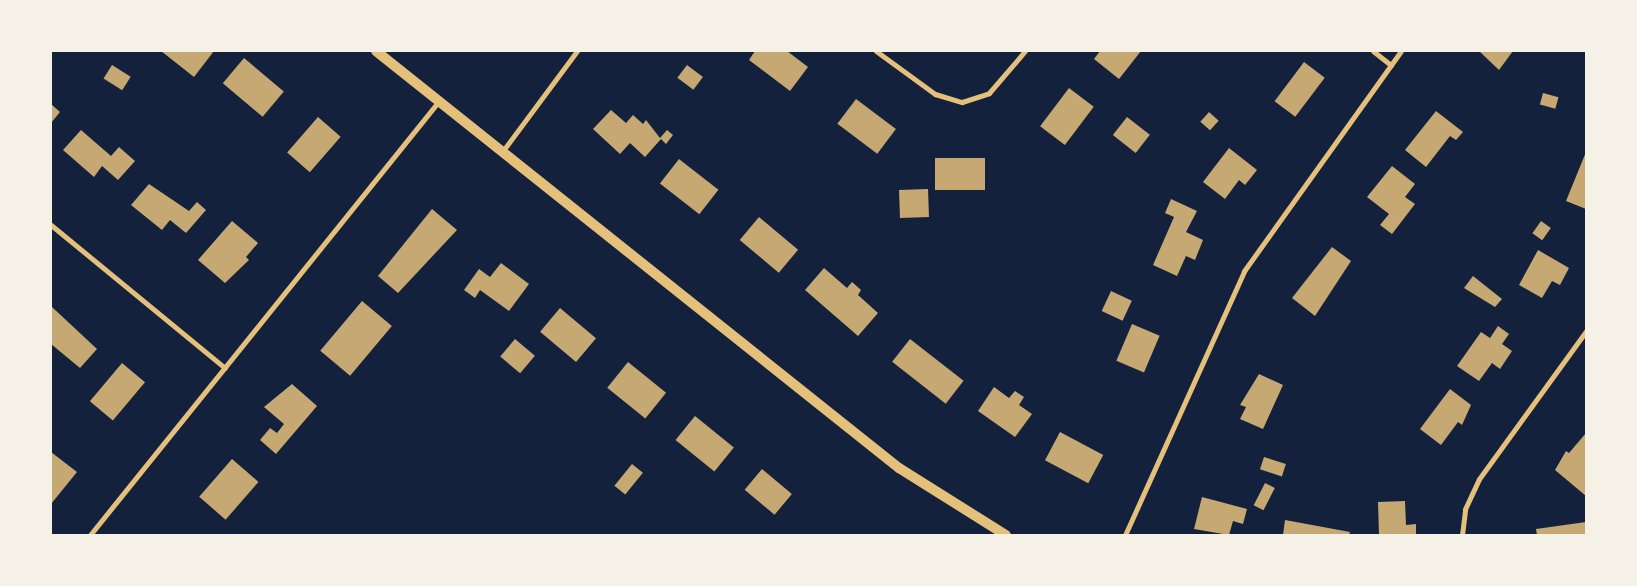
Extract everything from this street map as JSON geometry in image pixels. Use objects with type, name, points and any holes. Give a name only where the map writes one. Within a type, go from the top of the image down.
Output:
[{"type":"main road","points":[[376,51],[899,468],[1006,535]]},
{"type":"street","points":[[502,152],[577,51]]},
{"type":"street","points":[[876,51],[935,94],[962,102],[989,93],[1025,51]]},
{"type":"street","points":[[1373,51],[1391,65]]},
{"type":"street","points":[[1125,535],[1244,271],[1401,51]]},
{"type":"street","points":[[90,535],[439,101]]},
{"type":"street","points":[[51,225],[225,368]]},
{"type":"street","points":[[1462,535],[1465,509],[1478,479],[1586,331]]},
{"type":"building","points":[[161,51],[214,51],[194,77]]},
{"type":"building","points":[[755,51],[787,51],[808,67],[790,91],[749,60]]},
{"type":"building","points":[[1100,51],[1141,51],[1119,79],[1094,59]]},
{"type":"building","points":[[1479,51],[1513,51],[1499,70]]},
{"type":"building","points":[[244,58],[284,91],[263,117],[223,83]]},
{"type":"building","points":[[1304,62],[1325,78],[1295,117],[1275,101]]},
{"type":"building","points":[[112,65],[131,77],[122,90],[104,79]]},
{"type":"building","points":[[687,65],[703,77],[693,90],[677,78]]},
{"type":"building","points":[[1069,88],[1094,107],[1065,145],[1040,126]]},
{"type":"building","points":[[1543,93],[1558,97],[1555,109],[1540,105]]},
{"type":"building","points":[[856,99],[896,129],[877,154],[837,124]]},
{"type":"building","points":[[51,104],[60,112],[51,123]]},
{"type":"building","points":[[611,110],[626,123],[633,115],[643,124],[646,120],[660,138],[667,130],[673,135],[666,144],[661,139],[645,157],[630,143],[620,154],[593,129]]},
{"type":"building","points":[[1436,111],[1463,132],[1456,140],[1450,136],[1426,167],[1405,150]]},
{"type":"building","points":[[1209,112],[1219,121],[1210,130],[1200,122]]},
{"type":"building","points":[[318,117],[341,137],[310,172],[287,152]]},
{"type":"building","points":[[1127,117],[1150,135],[1136,153],[1113,135]]},
{"type":"building","points":[[81,130],[111,156],[119,147],[135,161],[118,180],[102,166],[94,177],[63,150]]},
{"type":"building","points":[[1229,148],[1257,170],[1245,185],[1239,180],[1225,199],[1203,182]]},
{"type":"building","points":[[1586,152],[1586,209],[1566,201]]},
{"type":"building","points":[[935,158],[985,158],[985,190],[935,190]]},
{"type":"building","points":[[679,159],[718,190],[699,214],[660,183]]},
{"type":"building","points":[[1392,166],[1415,184],[1405,197],[1415,204],[1392,234],[1380,225],[1389,214],[1367,197]]},
{"type":"building","points":[[149,184],[189,211],[197,202],[206,210],[186,233],[170,220],[162,230],[131,205]]},
{"type":"building","points":[[928,189],[929,217],[900,218],[899,190]]},
{"type":"building","points":[[1171,199],[1197,211],[1186,232],[1203,240],[1195,260],[1186,256],[1177,276],[1153,265],[1174,217],[1165,213]]},
{"type":"building","points":[[432,209],[457,230],[398,293],[378,276]]},
{"type":"building","points":[[759,217],[798,250],[779,273],[740,240]]},
{"type":"building","points":[[232,221],[258,243],[246,257],[249,260],[225,283],[198,260]]},
{"type":"building","points":[[1541,221],[1551,228],[1542,240],[1532,233]]},
{"type":"building","points":[[1332,247],[1351,261],[1315,316],[1292,298]]},
{"type":"building","points":[[1538,250],[1569,268],[1560,285],[1552,281],[1542,298],[1519,285]]},
{"type":"building","points":[[501,263],[529,284],[509,311],[480,290],[475,298],[464,290],[479,269],[490,277]]},
{"type":"building","points":[[824,268],[847,288],[852,282],[861,290],[858,295],[878,313],[858,336],[805,290]]},
{"type":"building","points":[[1473,276],[1502,299],[1495,307],[1464,288]]},
{"type":"building","points":[[1111,291],[1132,301],[1123,321],[1102,311]]},
{"type":"building","points":[[362,301],[392,326],[350,376],[320,351]]},
{"type":"building","points":[[52,307],[97,349],[80,368],[51,344]]},
{"type":"building","points":[[560,308],[596,338],[576,362],[540,332]]},
{"type":"building","points":[[1132,324],[1160,336],[1144,373],[1116,361]]},
{"type":"building","points":[[1498,326],[1509,334],[1502,344],[1512,351],[1500,369],[1492,363],[1479,381],[1457,366],[1481,332],[1490,338]]},
{"type":"building","points":[[515,339],[535,356],[520,373],[500,357]]},
{"type":"building","points":[[910,339],[964,381],[946,404],[892,362]]},
{"type":"building","points":[[628,362],[666,393],[645,418],[607,388]]},
{"type":"building","points":[[122,363],[145,382],[113,421],[90,401]]},
{"type":"building","points":[[1259,374],[1283,385],[1263,429],[1240,419],[1246,407],[1240,405]]},
{"type":"building","points":[[292,384],[317,406],[276,454],[260,440],[270,428],[277,433],[284,424],[264,407]]},
{"type":"building","points":[[994,387],[1009,398],[1015,391],[1024,397],[1019,405],[1032,414],[1015,437],[978,411]]},
{"type":"building","points":[[1450,389],[1471,405],[1462,425],[1458,422],[1441,445],[1420,429]]},
{"type":"building","points":[[695,416],[734,447],[714,472],[675,440]]},
{"type":"building","points":[[1060,432],[1103,455],[1088,483],[1045,460]]},
{"type":"building","points":[[1586,433],[1586,496],[1555,470],[1566,451],[1569,453]]},
{"type":"building","points":[[51,452],[77,472],[51,504]]},
{"type":"building","points":[[1264,457],[1286,464],[1282,476],[1260,469]]},
{"type":"building","points":[[232,459],[258,482],[226,520],[199,497]]},
{"type":"building","points":[[632,464],[643,473],[625,495],[614,486]]},
{"type":"building","points":[[762,469],[792,494],[775,515],[745,490]]},
{"type":"building","points":[[1265,483],[1275,488],[1263,510],[1254,505]]},
{"type":"building","points":[[1202,497],[1247,509],[1243,524],[1233,521],[1229,535],[1194,529]]},
{"type":"building","points":[[1405,501],[1406,525],[1416,524],[1416,535],[1379,535],[1378,502]]},
{"type":"building","points":[[1285,520],[1350,532],[1349,535],[1283,535]]},
{"type":"building","points":[[1586,522],[1586,535],[1537,535],[1536,529]]}]
